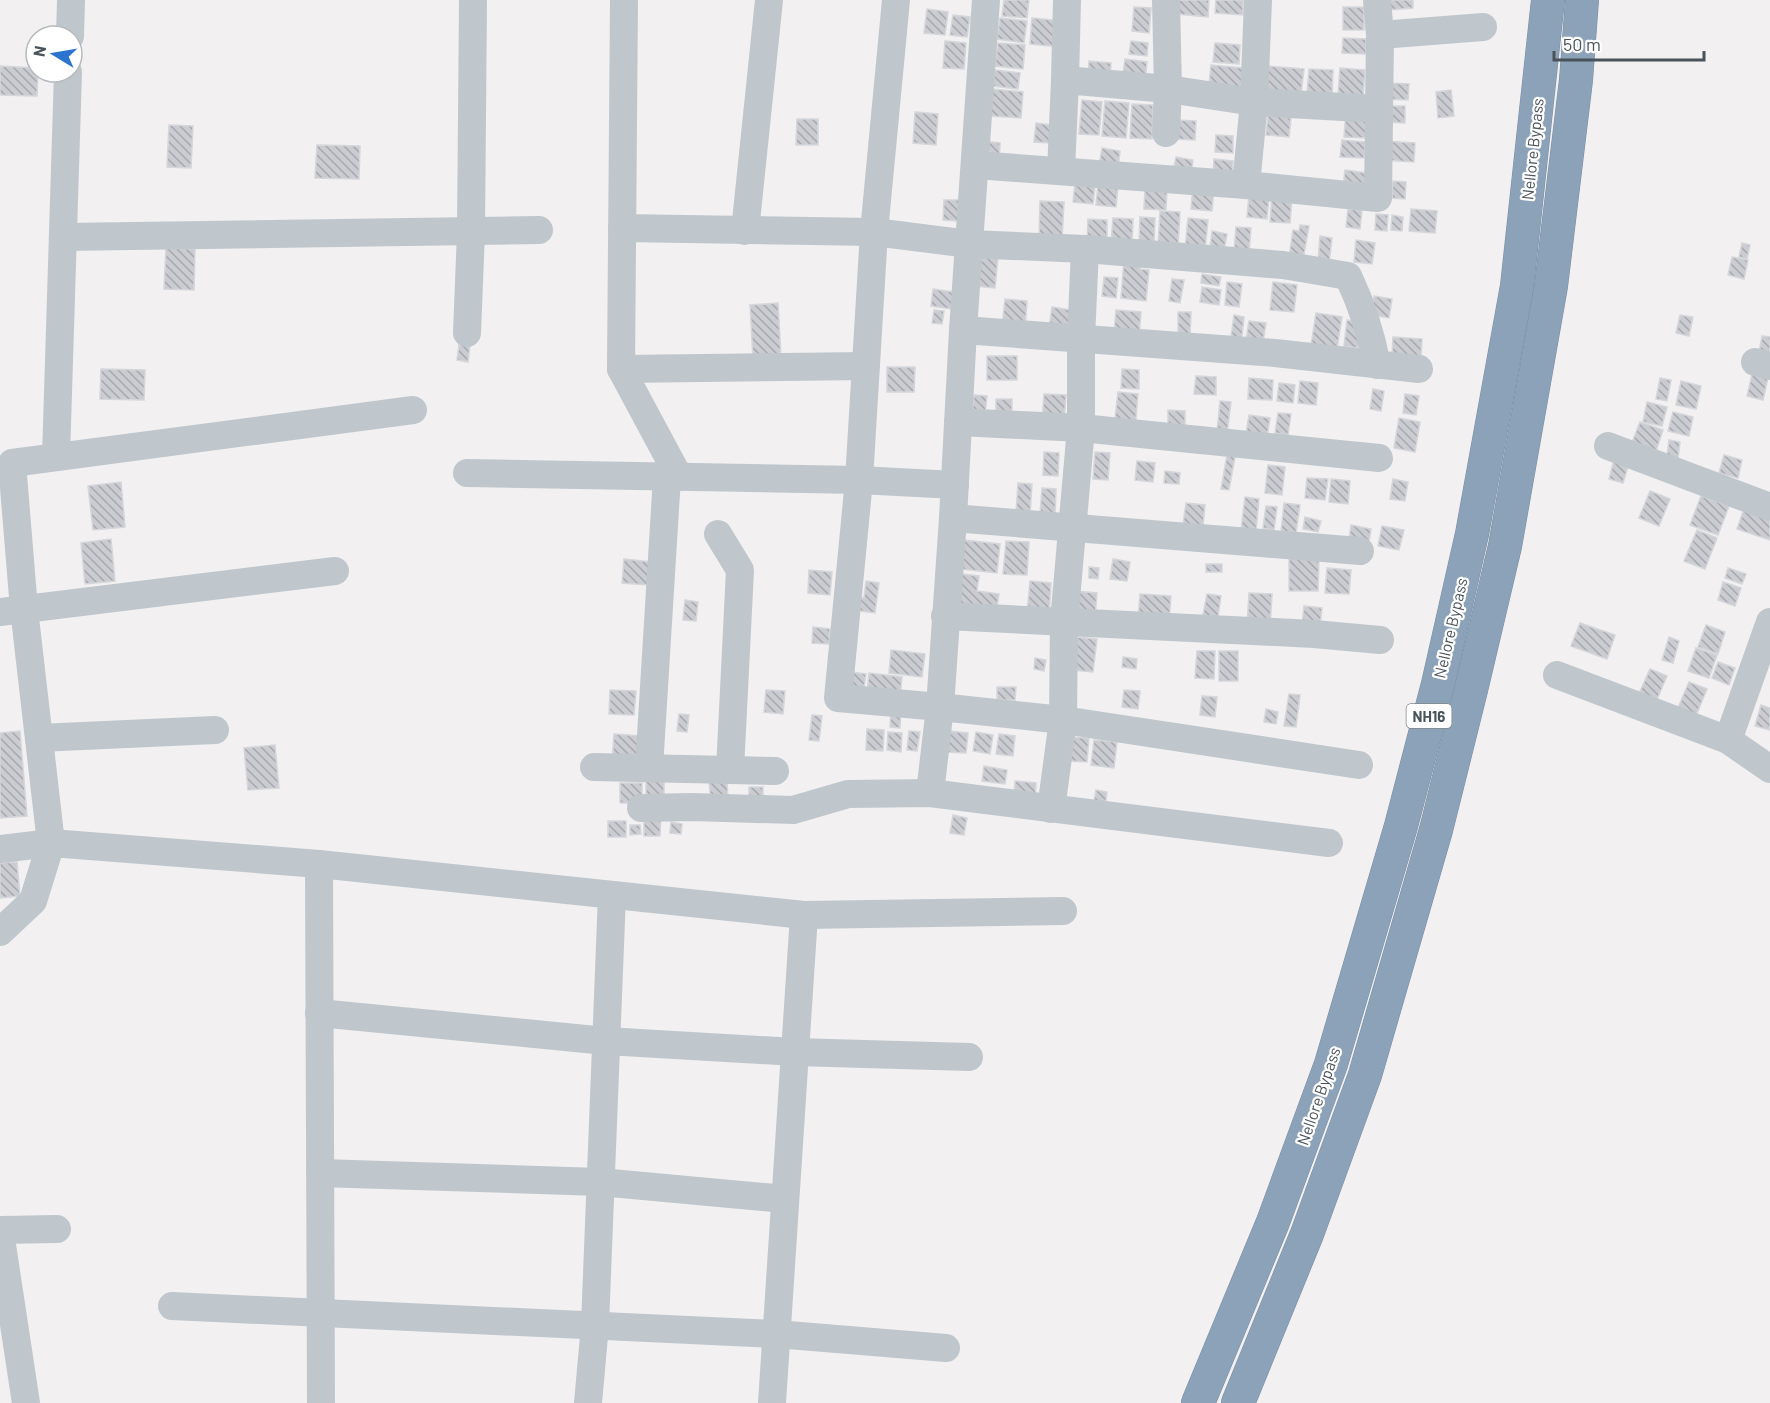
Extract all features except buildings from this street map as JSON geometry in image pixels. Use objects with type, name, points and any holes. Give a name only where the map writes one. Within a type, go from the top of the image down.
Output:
[{"type":"highway","name":"Nellore Bypass","points":[[1198,1403],[1273,1222],[1331,1064],[1401,826],[1435,695],[1472,534],[1517,286],[1548,0]]},
{"type":"highway","name":"NH16","points":[[1238,1403],[1307,1234],[1365,1075],[1436,830],[1471,690],[1505,546],[1551,286],[1576,80],[1582,0]]},
{"type":"street","points":[[70,24],[71,0]]},
{"type":"street","points":[[467,333],[471,231],[473,0]]},
{"type":"street","points":[[624,0],[621,369],[673,477],[649,768]]},
{"type":"street","points":[[746,231],[769,0]]},
{"type":"street","points":[[896,0],[874,232],[859,480],[838,698],[940,706],[1063,720],[1359,765]]},
{"type":"street","points":[[930,793],[940,706],[986,0]]},
{"type":"street","points":[[1061,171],[1067,0]]},
{"type":"street","points":[[1166,0],[1168,89],[1166,133]]},
{"type":"street","points":[[1246,185],[1254,102],[1258,0]]},
{"type":"street","points":[[976,165],[1246,185],[1378,198],[1380,35],[1377,0]]},
{"type":"street","points":[[1380,35],[1484,27]]},
{"type":"street","points":[[1065,80],[1168,89],[1254,102],[1379,109]]},
{"type":"street","points":[[56,457],[69,84]]},
{"type":"street","points":[[622,228],[874,232],[969,244],[1085,249],[1283,265],[1348,276],[1359,300],[1377,365]]},
{"type":"street","points":[[63,237],[539,230]]},
{"type":"street","points":[[1051,809],[1063,720],[1064,622],[1081,428],[1081,339],[1085,249]]},
{"type":"street","points":[[963,330],[1275,353],[1419,369]]},
{"type":"street","points":[[621,369],[866,366]]},
{"type":"street","points":[[0,932],[33,901],[51,843],[39,738],[12,610],[12,463],[412,410]]},
{"type":"street","points":[[958,422],[1081,428],[1378,458]]},
{"type":"street","points":[[1608,446],[1770,507]]},
{"type":"street","points":[[467,473],[859,480],[955,485]]},
{"type":"street","points":[[953,518],[1360,550]]},
{"type":"street","points":[[718,534],[740,570],[730,770]]},
{"type":"street","points":[[12,610],[335,571]]},
{"type":"street","points":[[945,616],[1314,634],[1380,640]]},
{"type":"street","points":[[1728,740],[1770,622]]},
{"type":"street","points":[[1557,675],[1728,740],[1770,769]]},
{"type":"street","points":[[39,738],[215,730]]},
{"type":"street","points":[[594,767],[775,771]]},
{"type":"street","points":[[641,808],[793,810],[848,794],[930,793],[1329,843]]},
{"type":"street","points":[[0,849],[51,843],[319,864],[804,915],[1063,911]]},
{"type":"street","points":[[319,864],[321,1403]]},
{"type":"street","points":[[588,1403],[595,1325],[612,895]]},
{"type":"street","points":[[772,1403],[804,915]]},
{"type":"street","points":[[319,1013],[606,1041],[795,1052],[969,1057]]},
{"type":"street","points":[[320,1173],[600,1182],[785,1199]]},
{"type":"street","points":[[26,1403],[0,1231],[57,1229]]},
{"type":"street","points":[[172,1306],[321,1311],[776,1334],[946,1348]]}]
